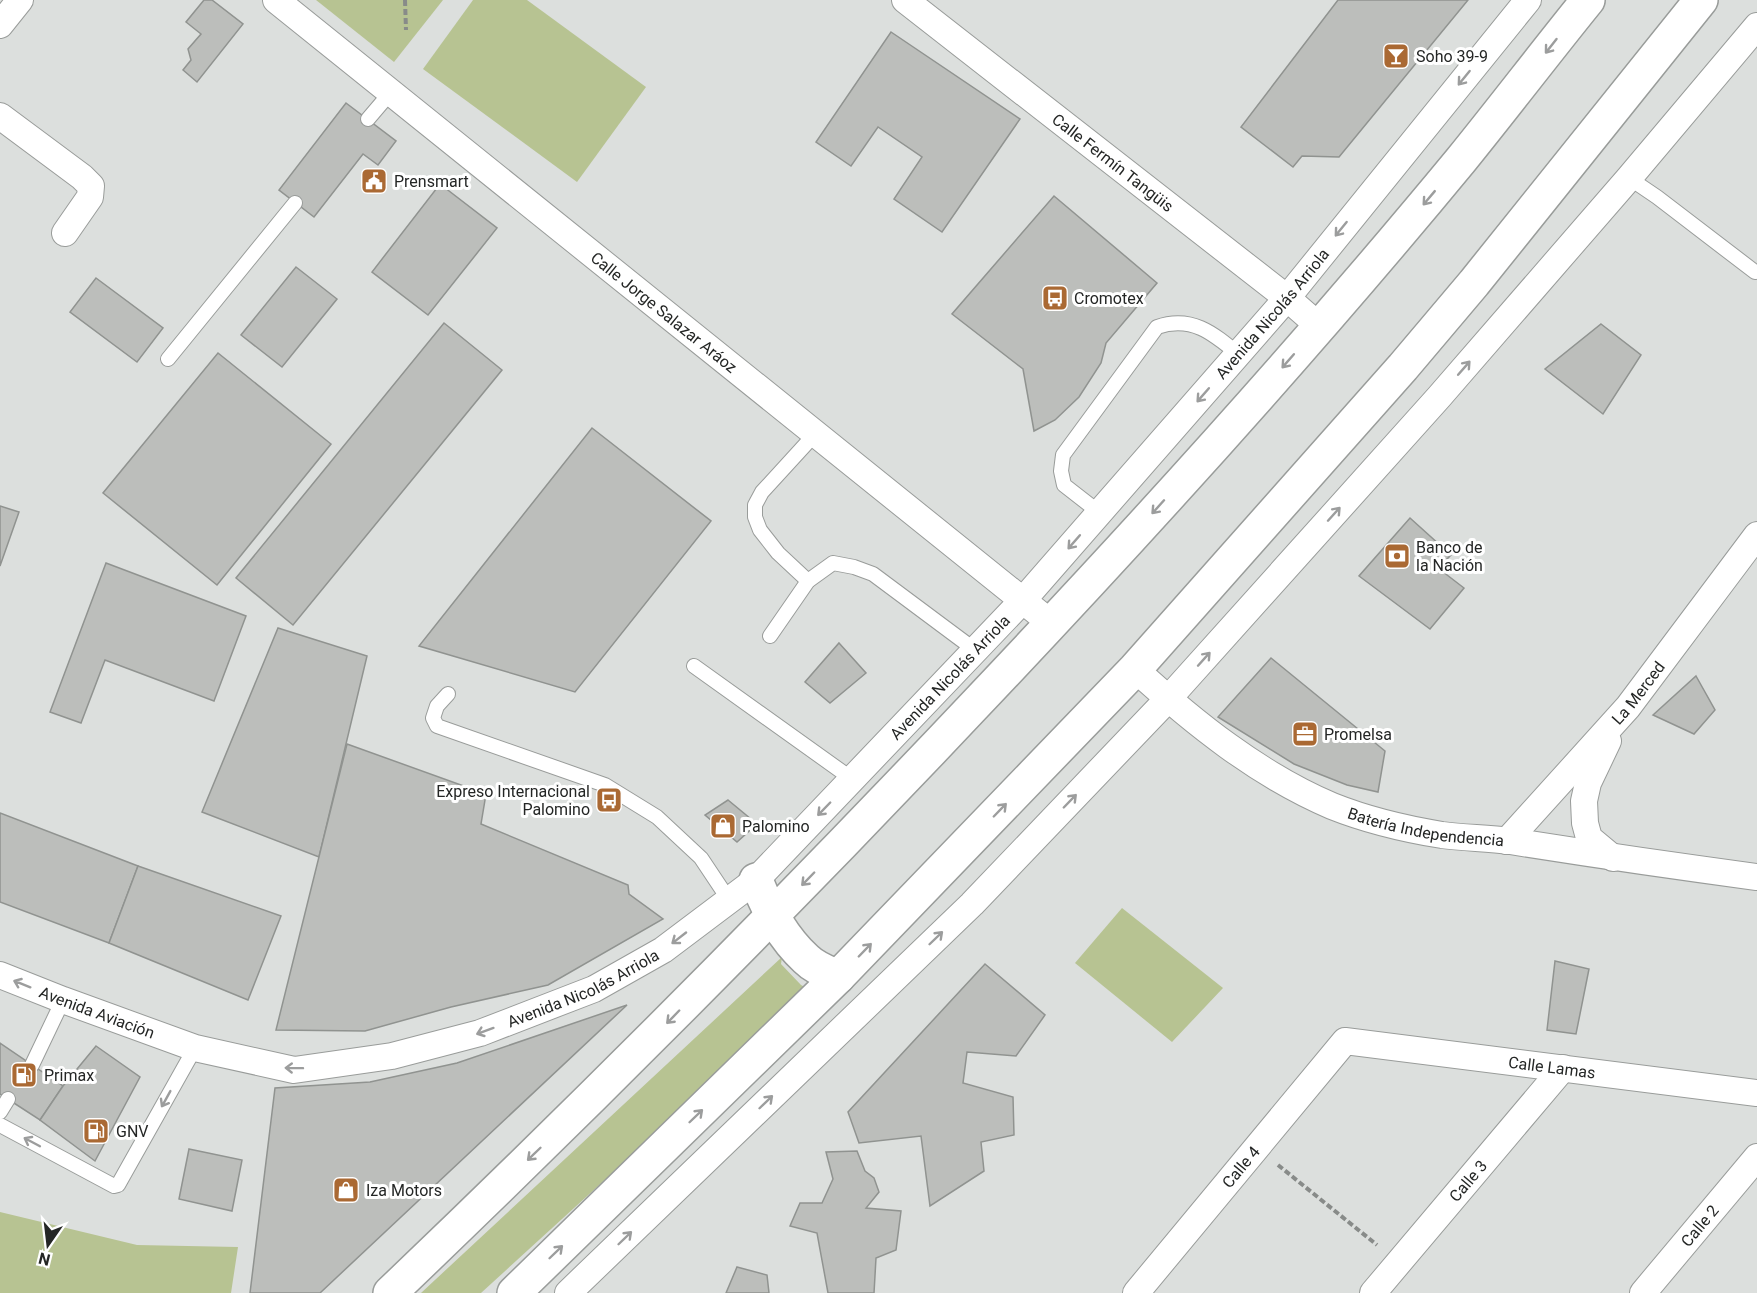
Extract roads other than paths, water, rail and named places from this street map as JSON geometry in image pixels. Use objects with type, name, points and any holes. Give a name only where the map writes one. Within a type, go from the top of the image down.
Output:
[{"type":"main road","points":[[390,1293],[584,1106],[773,915],[1052,624],[1318,327],[1463,158],[1588,0]]},
{"type":"main road","points":[[514,1293],[838,976],[1135,669],[1403,367],[1474,283],[1701,0]]},
{"type":"main road","points":[[756,880],[765,902],[794,946],[807,960],[821,970],[838,976]]},
{"type":"street","points":[[0,25],[20,0]]},
{"type":"street","name":"Calle Jorge Salazar Aráoz","points":[[276,0],[1024,599],[1052,624]]},
{"type":"street","name":"Calle Fermín Tangüis","points":[[904,0],[1287,298],[1318,327]]},
{"type":"street","name":"Avenida Nicolás Arriola","points":[[195,1048],[294,1070],[392,1056],[480,1033],[594,989],[663,950],[756,880],[1024,599],[1100,513],[1287,298],[1528,0]]},
{"type":"street","points":[[568,1293],[972,904],[1168,699],[1439,397],[1757,26]]},
{"type":"street","points":[[0,116],[91,186],[90,197],[65,233]]},
{"type":"street","name":"La Merced","points":[[1507,841],[1628,707],[1757,535]]},
{"type":"street","name":"Batería Independencia","points":[[1135,669],[1168,699],[1255,765],[1293,788],[1333,806],[1369,818],[1442,835],[1507,841],[1757,877]]},
{"type":"street","points":[[1613,858],[1589,838],[1585,823],[1584,801],[1588,783],[1602,752],[1628,707]]},
{"type":"street","name":"Avenida Aviación","points":[[0,975],[195,1048]]},
{"type":"street","name":"Calle Lamas","points":[[1345,1041],[1757,1093]]},
{"type":"street","name":"Calle 4","points":[[1136,1293],[1345,1041]]},
{"type":"street","name":"Calle 3","points":[[1373,1293],[1563,1068]]},
{"type":"street","name":"Calle 2","points":[[1643,1293],[1757,1157]]},
{"type":"lane","points":[[368,119],[391,93]]},
{"type":"lane","points":[[1629,178],[1755,272]]},
{"type":"lane","points":[[168,359],[296,203]]},
{"type":"lane","points":[[1100,513],[1064,485],[1061,471],[1064,455],[1157,327],[1173,321],[1192,324],[1218,336],[1238,354]]},
{"type":"lane","points":[[808,581],[778,553],[760,530],[755,517],[755,505],[762,492],[816,433]]},
{"type":"lane","points":[[770,636],[808,581],[833,563],[873,574],[975,650]]},
{"type":"lane","points":[[694,666],[852,779]]},
{"type":"lane","points":[[448,694],[437,706],[434,718],[437,726],[605,785],[657,818],[701,858],[729,900]]},
{"type":"lane","points":[[32,1065],[63,1000]]},
{"type":"lane","points":[[0,1125],[114,1186],[118,1185],[195,1048]]},
{"type":"lane","points":[[0,1112],[8,1099]]},
{"type":"place","name":"Soho 39-9","points":[[1396,56]]},
{"type":"place","name":"Prensmart","points":[[374,181]]},
{"type":"place","name":"Cromotex","points":[[1055,298]]},
{"type":"place","name":"Banco de la Nación","points":[[1397,556]]},
{"type":"place","name":"Promelsa","points":[[1305,734]]},
{"type":"place","name":"Expreso Internacional Palomino","points":[[609,800]]},
{"type":"place","name":"Palomino","points":[[723,826]]},
{"type":"place","name":"Primax","points":[[24,1075]]},
{"type":"place","name":"GNV","points":[[96,1131]]},
{"type":"place","name":"Iza Motors","points":[[346,1190]]}]
